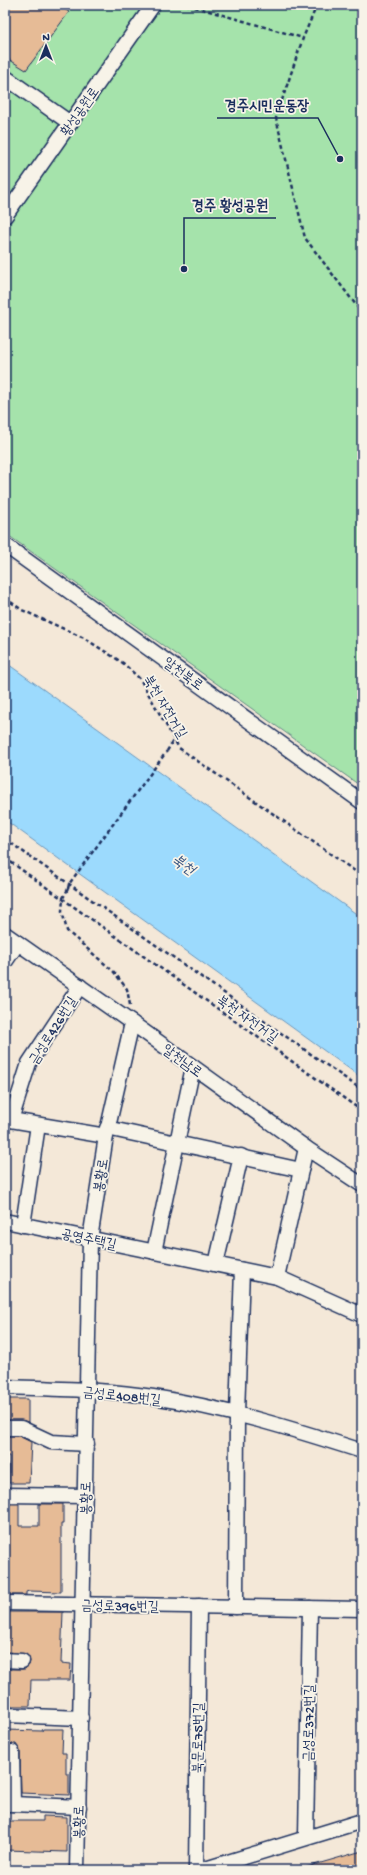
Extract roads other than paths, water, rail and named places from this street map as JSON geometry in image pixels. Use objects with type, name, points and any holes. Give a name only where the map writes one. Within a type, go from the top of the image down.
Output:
[{"type":"street","name":"황성공원로","points":[[5,216],[152,5]]},
{"type":"street","points":[[5,77],[70,123]]},
{"type":"street","name":"알천북로","points":[[5,545],[362,802]]},
{"type":"street","name":"알천남로","points":[[5,934],[306,1148],[362,1184]]},
{"type":"street","points":[[5,962],[18,943]]},
{"type":"street","name":"금성로426번길","points":[[80,986],[29,1063],[8,1119],[107,1132]]},
{"type":"street","name":"봉황로","points":[[77,1870],[86,1496],[90,1238],[107,1132],[132,1023]]},
{"type":"street","points":[[154,1252],[193,1067]]},
{"type":"street","points":[[23,1225],[38,1124]]},
{"type":"street","points":[[107,1132],[177,1142],[301,1170]]},
{"type":"street","points":[[277,1277],[306,1148]]},
{"type":"street","points":[[216,1264],[241,1156]]},
{"type":"street","name":"공영주택길","points":[[5,1221],[277,1277],[362,1315]]},
{"type":"street","points":[[236,1607],[237,1413],[242,1270]]},
{"type":"street","name":"금성로408번길","points":[[5,1387],[88,1390],[152,1397],[237,1413],[362,1451]]},
{"type":"street","points":[[5,1428],[21,1428],[51,1442],[86,1444]]},
{"type":"street","points":[[5,1495],[86,1496]]},
{"type":"street","name":"금성로396번길","points":[[5,1603],[362,1609]]},
{"type":"street","name":"북문로75번길","points":[[196,1870],[199,1606]]},
{"type":"street","name":"금성로372번길","points":[[306,1838],[310,1608]]},
{"type":"street","points":[[5,1660],[22,1661]]},
{"type":"street","points":[[5,1715],[81,1718]]},
{"type":"street","points":[[12,1752],[9,1774],[9,1804],[79,1807]]},
{"type":"street","points":[[202,1870],[362,1821]]},
{"type":"water","name":"북천","points":[[5,662],[362,918],[362,1078],[5,820]]},
{"type":"place","name":"경주시민운동장","points":[[340,159]]},
{"type":"place","name":"경주 황성공원","points":[[184,269]]}]
